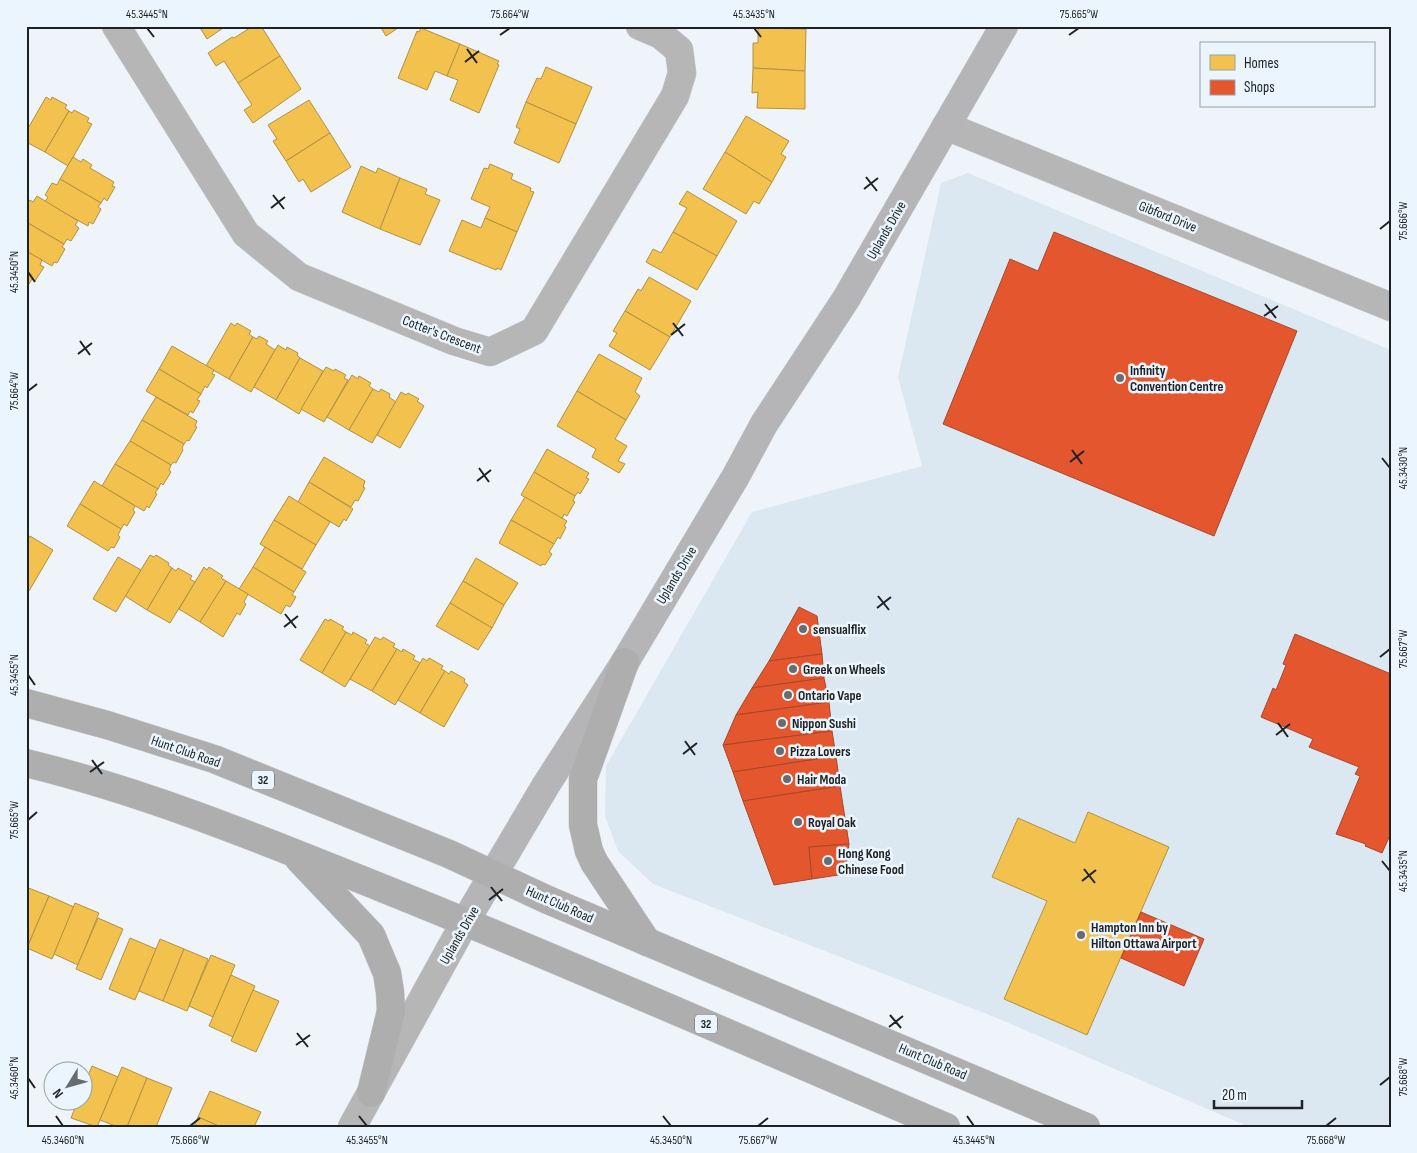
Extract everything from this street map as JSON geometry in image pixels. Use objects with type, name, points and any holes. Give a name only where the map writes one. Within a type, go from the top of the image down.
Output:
[{"type":"main road","name":"Uplands Drive","points":[[466,922],[546,785],[625,662],[736,476],[764,424],[846,299],[1004,26]]},
{"type":"main road","points":[[625,662],[583,779],[583,825],[589,851],[594,862],[648,942]]},
{"type":"main road","name":"Hunt Club Road","points":[[26,703],[107,725],[214,759],[450,854],[548,900],[975,1078],[1086,1127]]},
{"type":"main road","name":"32","points":[[26,763],[72,774],[179,808],[290,851],[466,922],[946,1127]]},
{"type":"main road","points":[[290,851],[371,936],[387,973],[391,1011],[371,1093]]},
{"type":"street","name":"Cotter's Crescent","points":[[116,26],[246,234],[299,277],[454,341],[490,352],[534,331],[675,96],[682,73],[679,50],[661,35],[640,26]]},
{"type":"street","name":"Gibford Drive","points":[[946,126],[1391,307]]},
{"type":"street","name":"Uplands Drive","points":[[352,1127],[466,922]]},
{"type":"shaded area","points":[[968,173],[1391,350],[1391,1127],[1249,1127],[997,1018],[653,884],[618,851],[605,816],[606,766],[752,512],[922,466],[898,377],[941,183]]},
{"type":"building: Homes","points":[[199,26],[226,26],[207,39]]},
{"type":"building: Homes","points":[[253,26],[261,26],[280,56],[238,83],[224,61],[216,66],[208,53]]},
{"type":"building: Homes","points":[[380,26],[401,26],[386,36]]},
{"type":"building: Homes","points":[[421,28],[460,44],[447,76],[435,71],[427,90],[398,78],[417,31],[419,32]]},
{"type":"building: Homes","points":[[758,28],[806,29],[805,71],[753,68],[753,43],[758,43]]},
{"type":"building: Homes","points":[[460,44],[499,61],[479,113],[450,100],[458,80],[447,76]]},
{"type":"building: Homes","points":[[280,56],[301,89],[253,123],[244,110],[252,105],[238,83]]},
{"type":"building: Homes","points":[[546,67],[592,87],[576,124],[526,102],[537,78],[541,79]]},
{"type":"building: Homes","points":[[753,68],[805,71],[805,109],[757,108],[758,92],[752,93]]},
{"type":"building: Homes","points":[[46,97],[51,100],[52,97],[67,105],[65,108],[69,111],[45,152],[26,142],[26,132]]},
{"type":"building: Homes","points":[[309,100],[330,133],[286,161],[273,141],[277,139],[268,125]]},
{"type":"building: Homes","points":[[526,102],[576,124],[559,163],[514,143],[520,129],[516,127]]},
{"type":"building: Homes","points":[[74,110],[89,118],[87,122],[92,124],[68,166],[45,152],[69,111],[72,113]]},
{"type":"building: Homes","points":[[746,116],[789,141],[781,154],[786,157],[772,182],[725,152]]},
{"type":"building: Homes","points":[[330,133],[351,167],[311,192],[303,179],[299,182],[286,161]]},
{"type":"building: Homes","points":[[725,152],[772,182],[759,204],[754,201],[746,214],[703,189]]},
{"type":"building: Homes","points":[[73,157],[81,162],[83,159],[92,165],[90,168],[114,182],[112,186],[115,187],[107,201],[104,198],[101,203],[60,179]]},
{"type":"building: Homes","points":[[490,164],[513,174],[511,179],[531,188],[530,191],[534,192],[517,232],[485,218],[490,207],[471,199],[484,168],[488,169]]},
{"type":"building: Homes","points":[[361,166],[376,173],[378,168],[400,178],[380,229],[342,212]]},
{"type":"building: Homes","points":[[400,178],[427,189],[425,194],[440,200],[420,245],[380,229]]},
{"type":"building: Homes","points":[[60,179],[101,203],[98,207],[101,209],[93,224],[89,222],[88,226],[45,202],[48,197],[45,195],[52,183],[57,185]]},
{"type":"building: Homes","points":[[687,191],[737,221],[717,256],[673,232],[687,208],[679,204]]},
{"type":"building: Homes","points":[[37,196],[78,221],[75,225],[79,228],[71,241],[67,239],[64,244],[26,222],[26,206],[30,200],[33,202]]},
{"type":"building: Homes","points":[[485,218],[517,232],[501,270],[497,268],[496,270],[449,251],[462,220],[481,228]]},
{"type":"building: Homes","points":[[26,222],[64,244],[62,247],[65,249],[57,263],[54,262],[52,266],[26,251]]},
{"type":"building: Homes","points":[[673,232],[717,256],[697,290],[646,262],[653,249],[661,253]]},
{"type":"building: Homes","points":[[26,251],[42,260],[40,265],[44,267],[35,281],[32,279],[29,284],[26,282]]},
{"type":"building: Homes","points":[[649,277],[691,301],[670,337],[625,311],[638,289],[641,291]]},
{"type":"building: Homes","points":[[625,311],[670,337],[650,370],[609,346],[617,333],[613,331]]},
{"type":"building: Homes","points":[[231,323],[235,326],[237,323],[251,331],[249,334],[253,337],[229,379],[206,366]]},
{"type":"building: Homes","points":[[259,336],[268,341],[266,344],[275,350],[251,392],[229,379],[253,337],[257,339]]},
{"type":"building: Homes","points":[[278,345],[286,350],[287,347],[298,353],[297,355],[300,358],[276,400],[254,387]]},
{"type":"building: Homes","points":[[172,346],[214,370],[212,374],[215,375],[207,388],[205,386],[201,394],[159,369]]},
{"type":"building: Homes","points":[[599,354],[642,378],[635,392],[640,396],[626,420],[577,391]]},
{"type":"building: Homes","points":[[300,358],[323,371],[299,414],[276,400]]},
{"type":"building: Homes","points":[[326,367],[346,375],[344,378],[348,380],[324,422],[301,409]]},
{"type":"building: Homes","points":[[159,369],[201,394],[197,400],[200,401],[193,413],[190,411],[188,415],[146,391]]},
{"type":"building: Homes","points":[[352,375],[358,379],[359,376],[371,383],[369,386],[373,389],[349,430],[327,417]]},
{"type":"building: Homes","points":[[373,389],[379,392],[381,389],[390,394],[389,397],[396,402],[372,443],[349,430]]},
{"type":"building: Homes","points":[[577,391],[626,420],[615,439],[627,446],[618,461],[625,464],[619,473],[592,457],[596,449],[557,426]]},
{"type":"building: Homes","points":[[401,392],[406,395],[408,393],[419,399],[417,401],[424,406],[400,448],[377,435]]},
{"type":"building: Homes","points":[[156,397],[197,421],[195,426],[197,427],[189,441],[187,440],[184,444],[142,420]]},
{"type":"building: Homes","points":[[142,420],[184,444],[176,463],[174,462],[171,465],[130,441]]},
{"type":"building: Homes","points":[[130,441],[171,465],[169,470],[171,472],[163,485],[161,483],[158,489],[115,464]]},
{"type":"building: Homes","points":[[547,449],[589,473],[586,478],[589,479],[580,494],[578,492],[575,496],[534,472]]},
{"type":"building: Homes","points":[[324,457],[365,481],[363,487],[365,488],[358,501],[355,500],[351,507],[309,482]]},
{"type":"building: Homes","points":[[115,464],[158,489],[149,508],[147,506],[144,511],[102,486]]},
{"type":"building: Homes","points":[[534,472],[575,496],[573,501],[575,502],[567,516],[564,514],[562,519],[521,495]]},
{"type":"building: Homes","points":[[94,481],[135,506],[133,510],[135,512],[127,526],[124,524],[121,529],[80,504]]},
{"type":"building: Homes","points":[[309,482],[353,509],[346,521],[344,519],[339,527],[298,502]]},
{"type":"building: Homes","points":[[289,496],[330,522],[316,545],[274,520]]},
{"type":"building: Homes","points":[[525,497],[567,521],[560,539],[558,537],[554,544],[511,520]]},
{"type":"building: Homes","points":[[80,504],[121,529],[118,535],[120,537],[114,548],[111,547],[108,551],[67,526]]},
{"type":"building: Homes","points":[[274,520],[316,545],[302,569],[260,544]]},
{"type":"building: Homes","points":[[511,520],[554,544],[549,552],[552,554],[545,565],[542,564],[541,566],[499,543]]},
{"type":"building: Homes","points":[[30,536],[53,550],[29,591],[26,590],[26,543]]},
{"type":"building: Homes","points":[[265,547],[306,572],[294,592],[253,567]]},
{"type":"building: Homes","points":[[150,555],[154,557],[156,555],[169,563],[168,565],[172,568],[147,610],[125,596]]},
{"type":"building: Homes","points":[[118,557],[141,570],[116,612],[93,599]]},
{"type":"building: Homes","points":[[476,558],[518,583],[504,605],[463,581]]},
{"type":"building: Homes","points":[[204,567],[207,570],[209,567],[223,576],[221,578],[226,581],[200,622],[179,609]]},
{"type":"building: Homes","points":[[253,567],[294,592],[292,595],[296,597],[290,607],[286,605],[281,614],[239,589]]},
{"type":"building: Homes","points":[[172,568],[176,571],[178,568],[192,576],[190,579],[195,582],[170,623],[147,610]]},
{"type":"building: Homes","points":[[226,581],[248,594],[244,602],[246,604],[240,615],[237,613],[223,637],[200,622]]},
{"type":"building: Homes","points":[[463,581],[504,605],[492,628],[450,603]]},
{"type":"building: Homes","points":[[450,603],[492,628],[478,650],[436,626]]},
{"type":"building: Homes","points":[[325,619],[329,621],[330,619],[344,627],[342,629],[346,632],[322,673],[300,660]]},
{"type":"building: Homes","points":[[346,632],[352,635],[353,632],[367,640],[365,643],[370,646],[345,687],[322,673]]},
{"type":"building: Homes","points":[[375,637],[381,640],[383,637],[395,644],[393,647],[397,649],[372,691],[350,679]]},
{"type":"building: Homes","points":[[397,649],[402,652],[403,649],[415,656],[413,659],[420,663],[395,705],[372,691]]},
{"type":"building: Homes","points":[[423,658],[427,661],[429,658],[443,666],[441,669],[445,671],[420,713],[398,700]]},
{"type":"building: Homes","points":[[445,671],[449,674],[451,671],[465,679],[464,682],[468,685],[444,727],[420,713]]},
{"type":"building: Homes","name":"Hampton Inn by Hilton Ottawa Airport","points":[[1088,812],[1169,847],[1087,1035],[1004,999],[1047,901],[992,877],[1018,818],[1075,843]]},
{"type":"building: Homes","points":[[26,887],[49,896],[27,948],[26,948]]},
{"type":"building: Homes","points":[[49,896],[74,907],[52,959],[27,948]]},
{"type":"building: Homes","points":[[75,903],[99,913],[78,965],[54,954]]},
{"type":"building: Homes","points":[[98,918],[123,929],[101,980],[76,969]]},
{"type":"building: Homes","points":[[130,938],[156,949],[135,1000],[109,989]]},
{"type":"building: Homes","points":[[160,939],[184,949],[163,1001],[139,991]]},
{"type":"building: Homes","points":[[184,949],[208,959],[187,1011],[163,1001]]},
{"type":"building: Homes","points":[[211,955],[235,965],[213,1017],[189,1006]]},
{"type":"building: Homes","points":[[231,975],[255,986],[233,1037],[209,1026]]},
{"type":"building: Homes","points":[[253,990],[279,1001],[256,1052],[231,1041]]},
{"type":"building: Homes","points":[[92,1066],[118,1077],[97,1127],[71,1118],[74,1110],[92,1110]]},
{"type":"building: Homes","points":[[122,1067],[147,1078],[127,1127],[118,1127],[100,1120]]},
{"type":"building: Homes","points":[[147,1078],[172,1088],[156,1127],[127,1127]]},
{"type":"building: Homes","points":[[210,1091],[261,1112],[254,1127],[221,1127],[198,1117]]},
{"type":"building: Homes","points":[[198,1117],[221,1127],[194,1127]]},
{"type":"building: Shops","name":"Infinity Convention Centre","points":[[1054,232],[1297,331],[1214,536],[943,424],[1010,259],[1038,271]]},
{"type":"building: Shops","name":"sensualflix","points":[[799,607],[817,616],[822,654],[769,661]]},
{"type":"building: Shops","points":[[1295,634],[1391,674],[1391,833],[1382,853],[1365,846],[1366,844],[1336,834],[1360,776],[1355,774],[1359,767],[1309,747],[1313,739],[1261,717],[1273,688],[1276,690],[1286,665],[1283,664]]},
{"type":"building: Shops","name":"Greek on Wheels","points":[[822,654],[824,678],[752,688],[769,661]]},
{"type":"building: Shops","name":"Ontario Vape","points":[[824,678],[829,702],[736,715],[752,688]]},
{"type":"building: Shops","name":"Nippon Sushi","points":[[829,702],[832,731],[723,745],[736,715]]},
{"type":"building: Shops","name":"Pizza Lovers","points":[[832,731],[836,756],[733,772],[723,745]]},
{"type":"building: Shops","name":"Hair Moda","points":[[836,756],[840,786],[743,801],[733,772]]},
{"type":"building: Shops","name":"Royal Oak","points":[[840,786],[849,844],[809,847],[812,879],[774,885],[743,801]]},
{"type":"building: Shops","name":"Hong Kong Chinese Food","points":[[849,844],[845,874],[812,879],[809,847]]},
{"type":"building: Shops","points":[[1141,912],[1204,939],[1184,986],[1121,958]]},
{"type":"place","name":"Infinity Convention Centre","points":[[1120,378]]},
{"type":"place","name":"sensualflix","points":[[803,629]]},
{"type":"place","name":"Greek on Wheels","points":[[793,669]]},
{"type":"place","name":"Ontario Vape","points":[[788,695]]},
{"type":"place","name":"Nippon Sushi","points":[[782,723]]},
{"type":"place","name":"Pizza Lovers","points":[[780,751]]},
{"type":"place","name":"Hair Moda","points":[[787,779]]},
{"type":"place","name":"Royal Oak","points":[[798,822]]},
{"type":"place","name":"Hong Kong Chinese Food","points":[[828,861]]},
{"type":"place","name":"Hampton Inn by Hilton Ottawa Airport","points":[[1081,935]]}]
